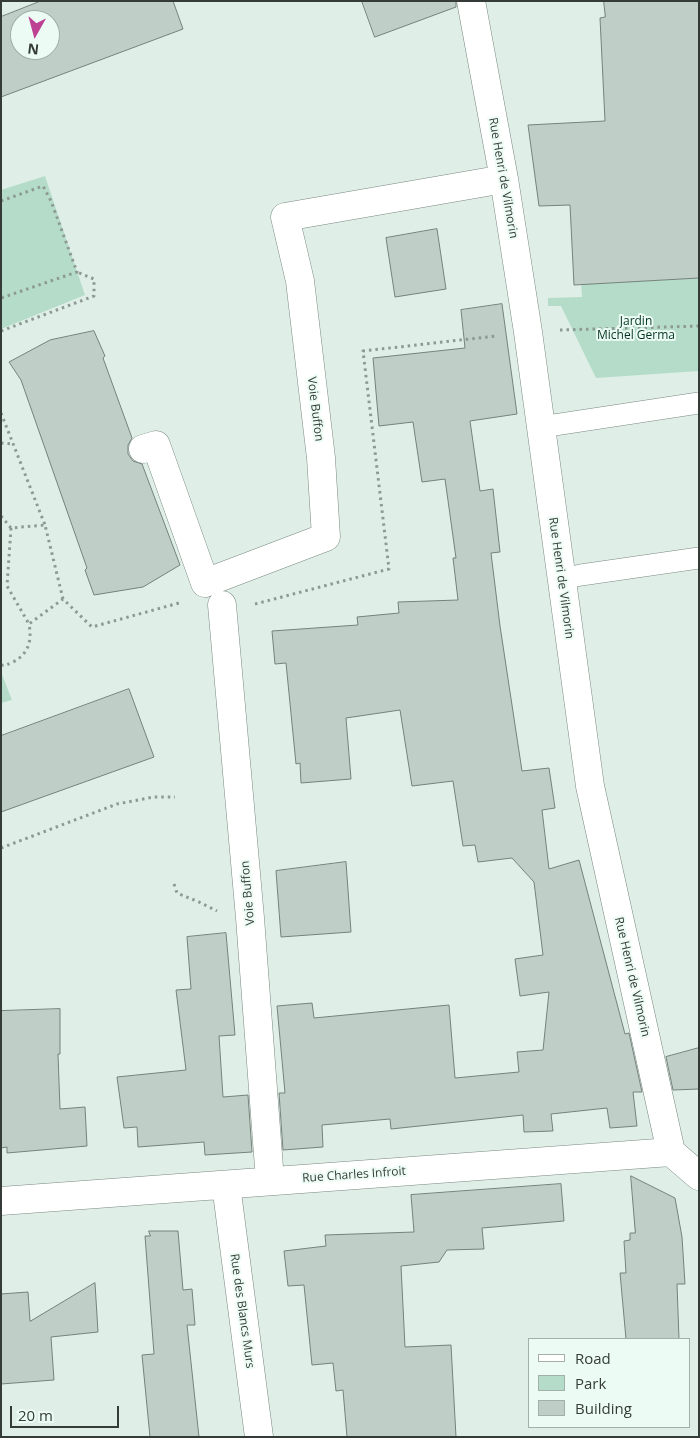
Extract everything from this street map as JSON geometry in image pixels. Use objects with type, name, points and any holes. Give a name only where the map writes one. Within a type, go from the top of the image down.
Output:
[{"type":"street","name":"Rue Henri de Vilmorin","points":[[471,1],[504,179],[528,332],[590,786],[671,1152]]},
{"type":"street","name":"Voie Buffon","points":[[217,578],[326,537],[321,458],[300,281],[285,217],[504,179]]},
{"type":"street","points":[[144,449],[156,445],[204,582],[217,578]]},
{"type":"street","name":"Voie Buffon","points":[[223,609],[250,918],[270,1181]]},
{"type":"street","points":[[671,1152],[699,1176]]},
{"type":"street","name":"Rue Charles Infroit","points":[[1,1201],[671,1152]]},
{"type":"street","name":"Rue des Blancs Murs","points":[[226,1185],[259,1437]]},
{"type":"lane","points":[[541,428],[699,403]]},
{"type":"lane","points":[[562,579],[582,574],[699,558]]},
{"type":"path","points":[[1,201],[43,186],[51,201],[77,272]]},
{"type":"path","points":[[1,298],[77,272],[94,279],[94,296],[1,331]]},
{"type":"path","points":[[568,330],[699,326]]},
{"type":"path","points":[[223,609],[389,569],[363,351],[528,332]]},
{"type":"path","points":[[1,413],[45,525],[63,599],[92,627],[214,594],[217,578]]},
{"type":"path","points":[[1,443],[13,444]]},
{"type":"path","points":[[1,516],[11,528],[7,586],[29,624],[31,636],[27,650],[20,659],[6,666],[1,665]]},
{"type":"path","points":[[11,528],[45,525]]},
{"type":"path","points":[[29,624],[63,599]]},
{"type":"path","points":[[1,848],[116,804],[154,797],[174,797]]},
{"type":"path","points":[[174,884],[177,893],[235,920],[250,918]]},
{"type":"green space","points":[[45,176],[85,295],[1,329],[1,190]]},
{"type":"green space","name":"Jardin Michel Germa","points":[[581,278],[593,284],[699,278],[699,371],[596,378],[561,306],[548,306],[548,298],[582,297]]},
{"type":"green space","points":[[1,672],[12,700],[1,703]]},
{"type":"building","points":[[41,1],[173,1],[183,29],[1,97],[1,17],[10,13],[10,60],[60,60],[60,10],[18,10]]},
{"type":"building","points":[[362,1],[456,1],[456,7],[375,37]]},
{"type":"building","points":[[604,1],[699,1],[699,278],[574,285],[570,205],[539,206],[528,125],[605,121],[600,18],[605,17]]},
{"type":"building","points":[[437,229],[446,289],[395,297],[386,238]]},
{"type":"building","points":[[502,304],[517,414],[470,421],[480,491],[493,489],[500,552],[491,553],[522,771],[549,768],[555,808],[542,810],[549,869],[579,860],[625,1034],[629,1033],[642,1092],[633,1092],[637,1126],[610,1128],[607,1108],[551,1114],[553,1131],[524,1132],[523,1115],[391,1129],[390,1119],[322,1125],[323,1147],[283,1150],[279,1093],[285,1093],[277,1006],[312,1003],[314,1018],[449,1005],[455,1078],[519,1072],[517,1052],[543,1050],[549,992],[520,996],[515,959],[543,955],[534,882],[512,858],[478,862],[475,845],[463,846],[453,781],[412,786],[400,710],[346,718],[351,779],[301,783],[300,763],[296,764],[286,663],[275,664],[272,631],[358,625],[357,617],[399,613],[398,602],[458,600],[453,558],[456,558],[445,479],[422,482],[413,422],[379,426],[373,358],[465,348],[461,310]]},
{"type":"building","points":[[94,331],[105,356],[103,358],[132,438],[128,445],[128,454],[133,461],[142,464],[180,565],[143,587],[94,595],[85,570],[87,568],[21,380],[9,362],[50,340]]},
{"type":"building","points":[[129,689],[154,757],[1,812],[1,736]]},
{"type":"building","points":[[346,862],[351,932],[281,937],[276,871]]},
{"type":"building","points":[[226,933],[235,1035],[219,1036],[223,1097],[248,1095],[252,1152],[205,1155],[204,1142],[138,1147],[137,1127],[124,1128],[117,1077],[186,1070],[176,990],[191,989],[187,937]]},
{"type":"building","points":[[60,1009],[60,1054],[58,1054],[60,1109],[85,1107],[87,1146],[7,1153],[7,1147],[1,1148],[1,1011]]},
{"type":"building","points":[[699,1048],[699,1089],[673,1090],[666,1057]]},
{"type":"building","points":[[631,1176],[675,1198],[682,1237],[685,1284],[677,1284],[679,1338],[626,1338],[620,1273],[626,1273],[624,1241],[630,1240],[630,1233],[635,1233]]},
{"type":"building","points":[[561,1184],[564,1221],[482,1228],[484,1249],[447,1250],[439,1262],[401,1266],[405,1347],[451,1345],[456,1437],[347,1437],[343,1390],[336,1391],[333,1363],[312,1365],[304,1285],[288,1286],[284,1251],[326,1246],[325,1235],[414,1232],[411,1195]]},
{"type":"building","points":[[149,1231],[178,1231],[183,1290],[192,1289],[195,1325],[187,1325],[199,1437],[150,1437],[142,1355],[154,1354],[145,1236],[150,1236]]},
{"type":"building","points":[[95,1283],[98,1332],[51,1337],[54,1380],[1,1384],[1,1294],[28,1292],[30,1321]]}]
